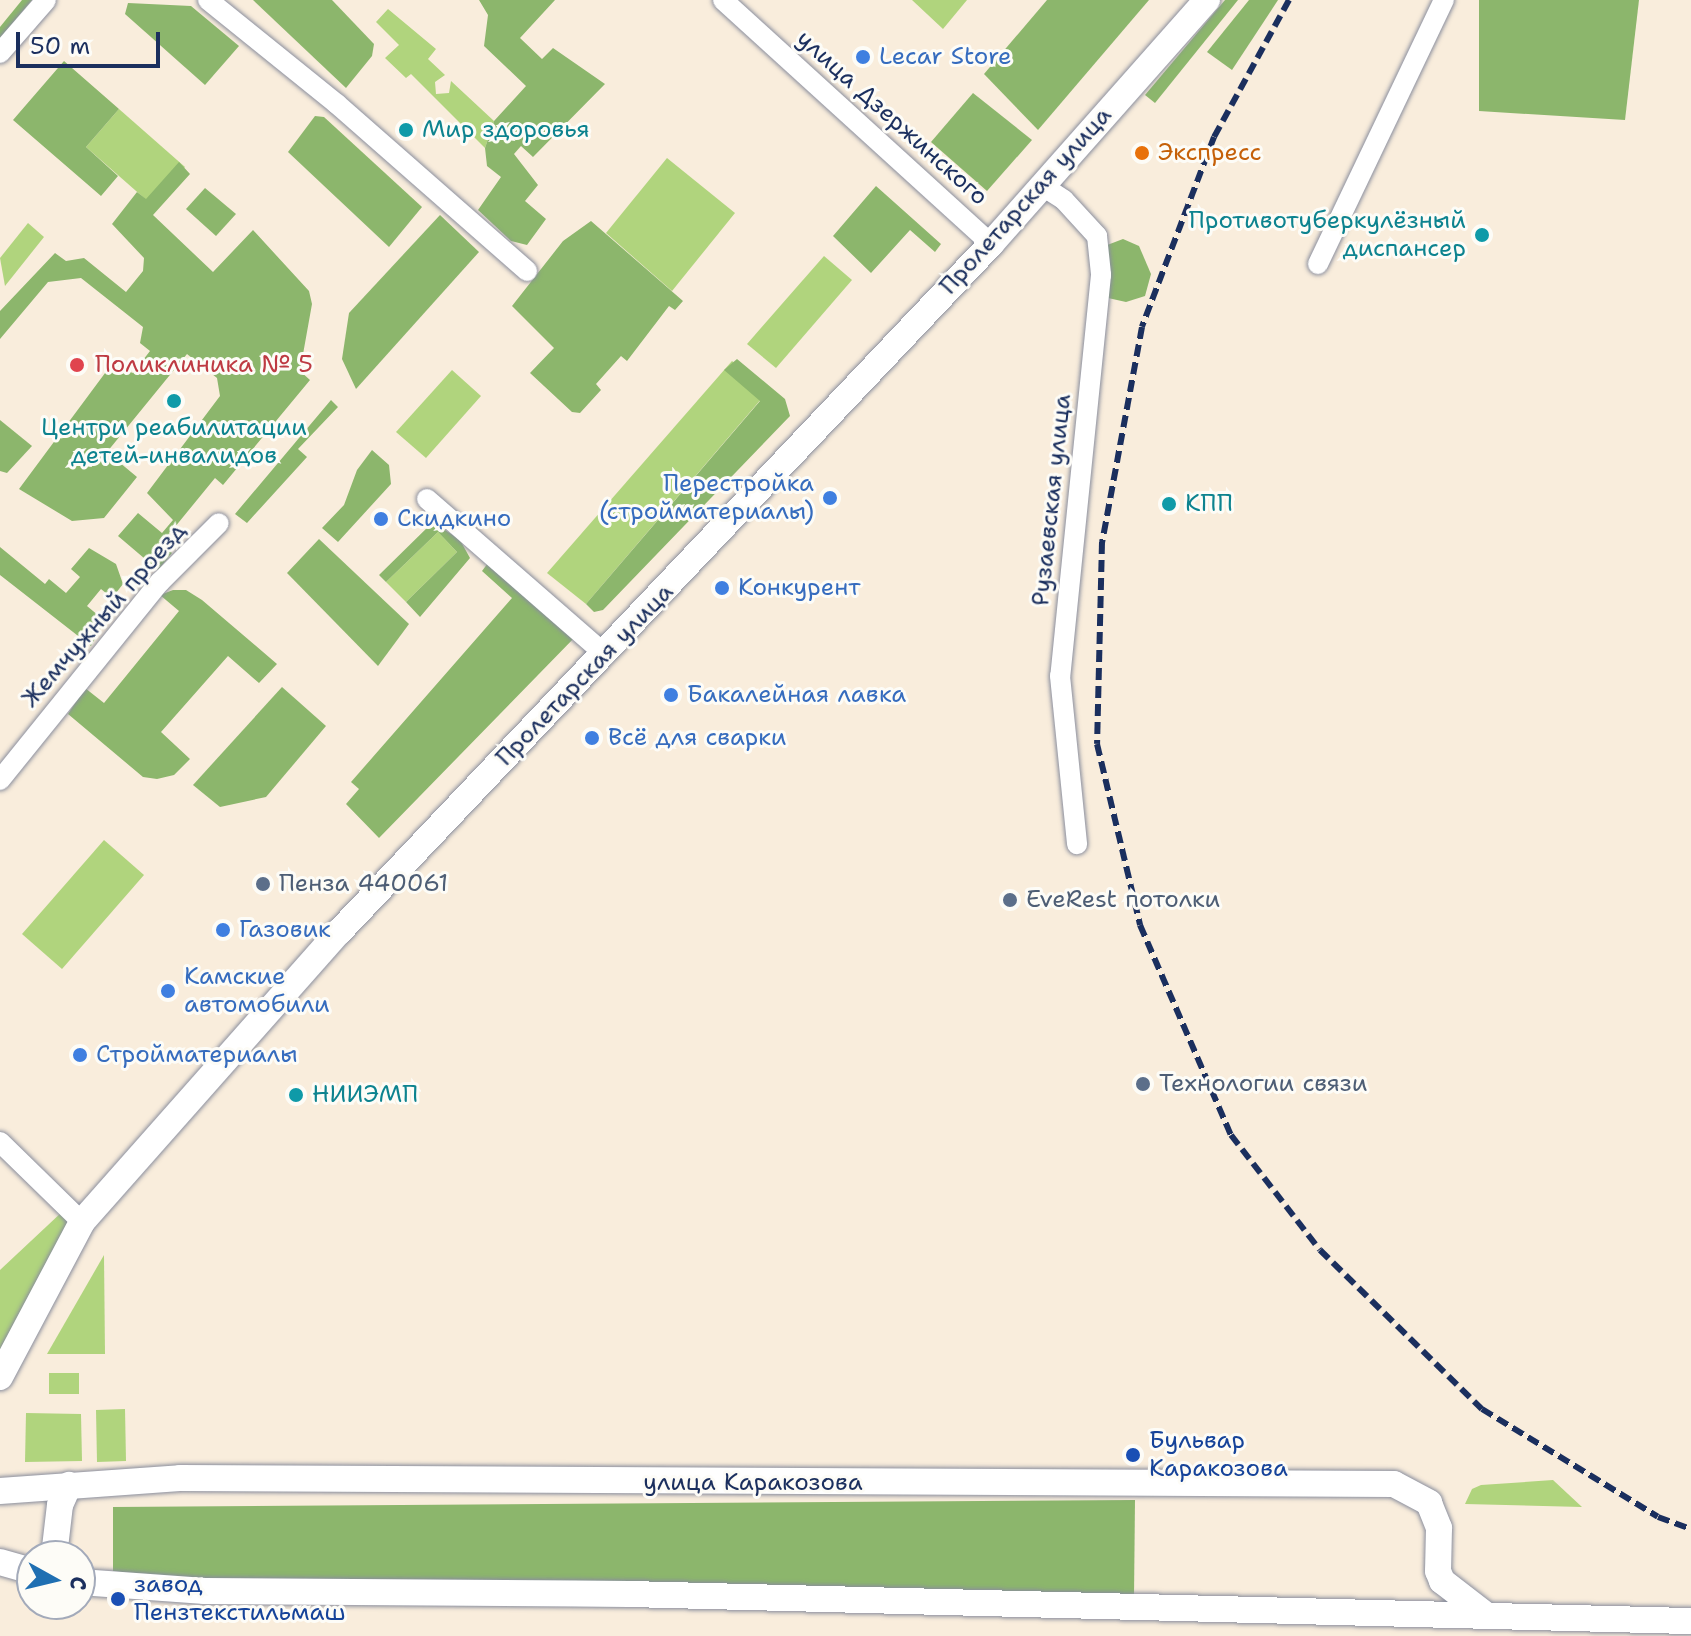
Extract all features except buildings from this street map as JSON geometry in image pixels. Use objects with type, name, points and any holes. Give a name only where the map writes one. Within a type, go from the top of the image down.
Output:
[{"type":"main road","name":"Пролетарская улица","points":[[0,1377],[82,1222],[339,932],[606,655],[991,244],[1207,0]]},
{"type":"main road","name":"улица Каракозова","points":[[0,1491],[180,1478],[647,1484],[1380,1483],[1409,1488],[1429,1503],[1439,1528],[1438,1571]]},
{"type":"main road","points":[[56,1540],[60,1505],[69,1485]]},
{"type":"main road","points":[[1388,1612],[1423,1596],[1438,1571],[1449,1588],[1486,1615]]},
{"type":"main road","points":[[96,1583],[205,1591],[629,1594],[1691,1621]]},
{"type":"street","points":[[0,53],[46,0]]},
{"type":"street","points":[[208,0],[337,104],[527,271]]},
{"type":"street","name":"улица Дзержинского","points":[[723,0],[991,244]]},
{"type":"street","points":[[1318,264],[1444,0]]},
{"type":"street","name":"Рузаевская улица","points":[[1041,185],[1064,200],[1097,236],[1101,275],[1060,676],[1077,844]]},
{"type":"street","points":[[427,499],[606,655]]},
{"type":"street","name":"Жемчужный проезд","points":[[0,780],[160,582],[219,523]]},
{"type":"street","points":[[0,1142],[82,1222]]},
{"type":"green space","points":[[22,0],[32,0],[0,38],[0,27]]},
{"type":"green space","points":[[253,0],[332,0],[374,44],[372,56],[346,88]]},
{"type":"green space","points":[[479,0],[555,0],[520,38],[542,59],[553,48],[605,84],[533,157],[521,146],[514,154],[538,185],[525,201],[546,219],[527,245],[511,241],[478,210],[501,177],[487,166],[485,148],[494,121],[526,86],[484,46],[488,15]]},
{"type":"green space","points":[[912,0],[967,0],[943,29]]},
{"type":"green space","points":[[1047,0],[1149,0],[1038,130],[984,74]]},
{"type":"green space","points":[[1225,0],[1238,0],[1155,103],[1145,95]]},
{"type":"green space","points":[[1249,0],[1278,0],[1232,70],[1207,52]]},
{"type":"green space","points":[[1479,0],[1639,0],[1625,120],[1479,111]]},
{"type":"green space","points":[[128,3],[191,6],[239,46],[205,85],[125,14]]},
{"type":"green space","points":[[388,9],[436,49],[428,59],[445,75],[435,82],[436,94],[449,93],[451,81],[494,121],[485,148],[411,74],[406,78],[385,58],[399,45],[376,22]]},
{"type":"green space","points":[[64,61],[119,109],[86,147],[118,176],[101,196],[13,120]]},
{"type":"green space","points":[[973,93],[1032,140],[987,191],[931,142]]},
{"type":"green space","points":[[119,109],[185,167],[152,205],[86,147]]},
{"type":"green space","points":[[315,116],[324,117],[422,207],[389,247],[288,152]]},
{"type":"green space","points":[[667,158],[735,213],[672,291],[606,233]]},
{"type":"green space","points":[[179,162],[190,174],[153,215],[213,272],[253,230],[309,291],[312,304],[300,371],[310,380],[223,485],[215,478],[161,544],[172,553],[158,570],[118,536],[138,513],[162,533],[173,520],[147,493],[220,396],[217,378],[187,354],[107,452],[137,477],[104,518],[72,521],[19,489],[111,365],[133,373],[150,351],[140,343],[143,327],[81,278],[48,282],[0,339],[0,311],[55,253],[66,261],[84,258],[126,292],[143,271],[144,258],[112,224],[137,192],[146,199]]},
{"type":"green space","points":[[876,186],[941,244],[935,252],[910,230],[871,273],[833,236]]},
{"type":"green space","points":[[205,188],[236,214],[216,236],[186,209]]},
{"type":"green space","points":[[440,215],[479,252],[356,389],[342,359],[349,313]]},
{"type":"green space","points":[[591,221],[683,301],[675,310],[669,306],[627,361],[621,356],[596,384],[601,390],[580,413],[572,412],[530,373],[554,348],[512,306],[563,241]]},
{"type":"green space","points":[[28,223],[44,237],[5,286],[0,258]]},
{"type":"green space","points":[[1123,239],[1139,246],[1151,274],[1145,296],[1126,302],[1108,298],[1102,247]]},
{"type":"green space","points":[[824,256],[852,280],[776,368],[747,344]]},
{"type":"green space","points":[[737,359],[785,399],[790,416],[603,610],[594,612],[586,604],[760,401],[724,370]]},
{"type":"green space","points":[[732,361],[768,391],[586,604],[547,573]]},
{"type":"green space","points":[[452,370],[481,396],[426,458],[396,432]]},
{"type":"green space","points":[[331,400],[338,407],[298,449],[307,457],[247,523],[235,514]]},
{"type":"green space","points":[[0,420],[32,446],[7,473],[0,471]]},
{"type":"green space","points":[[372,450],[389,465],[391,484],[338,542],[322,528],[344,505],[357,470]]},
{"type":"green space","points":[[433,522],[460,540],[470,558],[420,617],[406,602],[457,552],[438,532],[386,582],[379,575]]},
{"type":"green space","points":[[438,532],[457,552],[406,602],[386,582]]},
{"type":"green space","points":[[319,539],[409,624],[378,666],[287,573]]},
{"type":"green space","points":[[0,547],[45,584],[49,579],[66,593],[80,577],[71,569],[89,548],[116,564],[123,584],[112,598],[101,589],[87,606],[105,621],[91,646],[0,575]]},
{"type":"green space","points":[[488,563],[577,635],[379,838],[346,804],[359,789],[351,782],[512,598],[482,571]]},
{"type":"green space","points":[[173,590],[186,590],[202,600],[277,664],[259,683],[228,656],[161,732],[190,759],[174,775],[157,779],[143,777],[68,714],[85,688],[104,703],[179,611],[160,595]]},
{"type":"green space","points":[[282,687],[326,726],[266,797],[220,807],[193,785]]},
{"type":"green space","points":[[104,840],[144,875],[62,969],[22,934]]},
{"type":"green space","points":[[63,1211],[73,1227],[0,1355],[0,1270]]},
{"type":"green space","points":[[104,1255],[105,1354],[47,1354]]},
{"type":"green space","points":[[49,1373],[79,1373],[79,1394],[49,1394]]},
{"type":"green space","points":[[125,1409],[126,1461],[97,1462],[96,1410]]},
{"type":"green space","points":[[26,1413],[81,1414],[82,1461],[25,1462]]},
{"type":"green space","points":[[1553,1480],[1582,1507],[1465,1504],[1472,1489],[1481,1485]]},
{"type":"green space","points":[[1135,1500],[1134,1597],[210,1584],[113,1571],[113,1507]]},
{"type":"railway","points":[[1289,0],[1214,137],[1142,327],[1102,542],[1097,744],[1140,925],[1231,1135],[1320,1250],[1482,1409],[1658,1517],[1691,1529]]},
{"type":"place","name":"Lecar Store","points":[[863,57]]},
{"type":"place","name":"Мир здоровья","points":[[406,130]]},
{"type":"place","name":"Экспресс","points":[[1142,153]]},
{"type":"place","name":"Противотуберкулёзный диспансер","points":[[1482,235]]},
{"type":"place","name":"Поликлиника № 5","points":[[77,365]]},
{"type":"place","name":"Центри реабилитации детей-инвалидов","points":[[174,401]]},
{"type":"place","name":"Перестройка (стройматериалы)","points":[[830,498]]},
{"type":"place","name":"КПП","points":[[1169,504]]},
{"type":"place","name":"Скидкино","points":[[381,519]]},
{"type":"place","name":"Конкурент","points":[[722,588]]},
{"type":"place","name":"Бакалейная лавка","points":[[671,695]]},
{"type":"place","name":"Всё для сварки","points":[[592,738]]},
{"type":"place","name":"Пенза 440061","points":[[263,884]]},
{"type":"place","name":"EveRest потолки","points":[[1010,900]]},
{"type":"place","name":"Газовик","points":[[223,930]]},
{"type":"place","name":"Камские автомобили","points":[[168,991]]},
{"type":"place","name":"Стройматериалы","points":[[80,1055]]},
{"type":"place","name":"Технологии связи","points":[[1143,1084]]},
{"type":"place","name":"НИИЭМП","points":[[296,1095]]},
{"type":"place","name":"Бульвар Каракозова","points":[[1133,1455]]},
{"type":"place","name":"завод Пензтекстильмаш","points":[[118,1599]]}]
